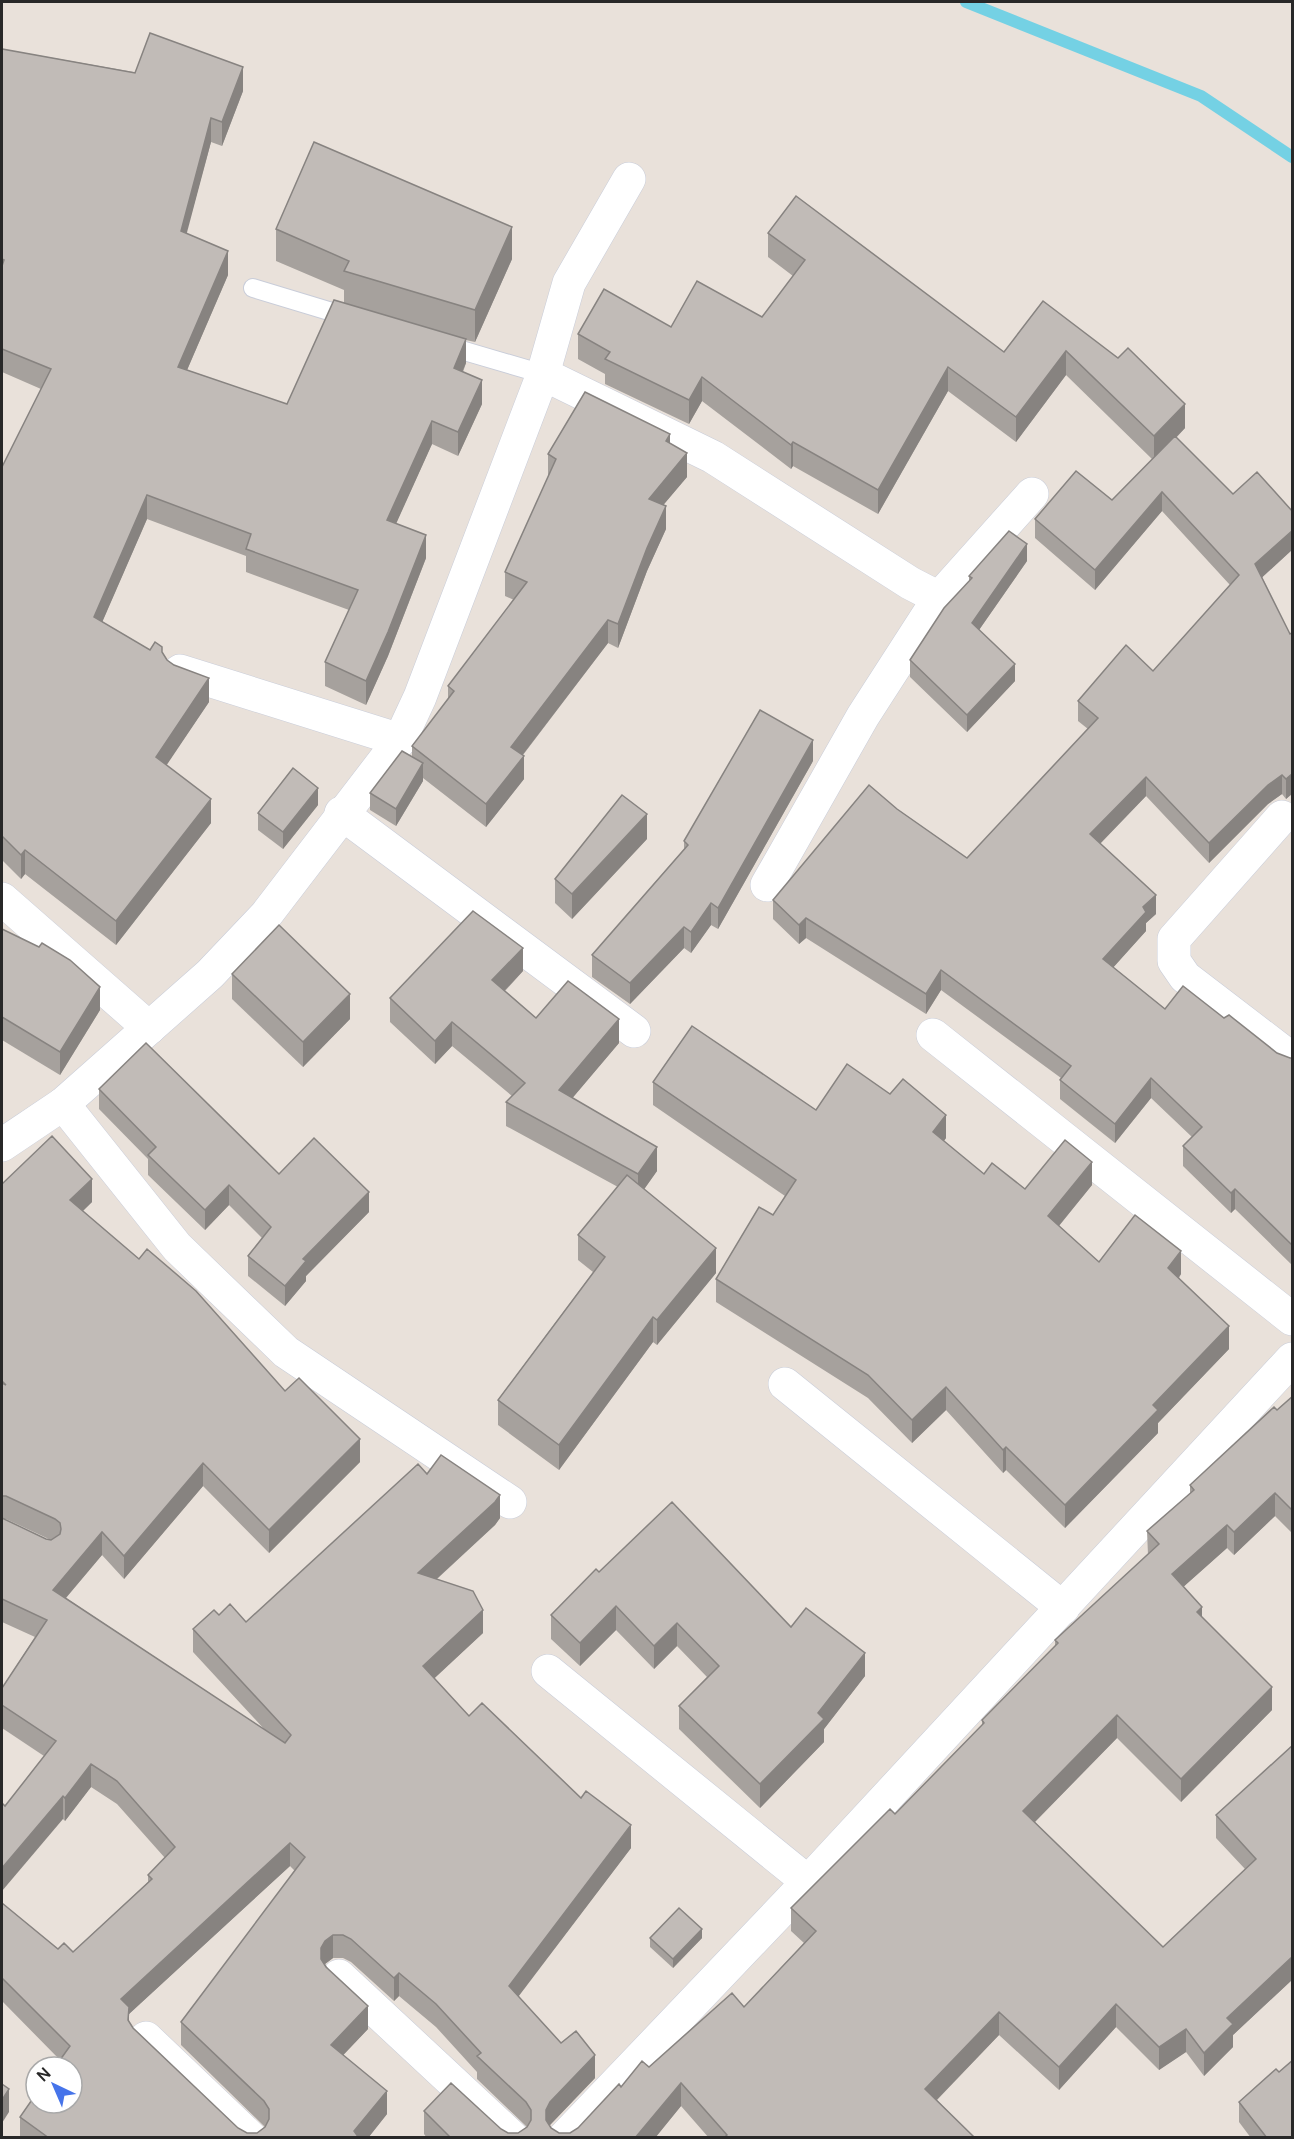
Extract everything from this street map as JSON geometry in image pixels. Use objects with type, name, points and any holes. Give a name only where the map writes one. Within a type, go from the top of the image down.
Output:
[{"type":"street","points":[[2,1145],[63,1104],[210,974],[266,915],[400,740],[420,697],[543,374],[569,283],[629,179]]},
{"type":"street","points":[[543,374],[713,458],[910,583],[939,598]]},
{"type":"street","points":[[767,885],[863,716],[939,598],[1032,494]]},
{"type":"street","points":[[180,671],[400,740]]},
{"type":"street","points":[[342,813],[634,1031]]},
{"type":"street","points":[[1282,817],[1174,939],[1174,962],[1185,977],[1293,1059]]},
{"type":"street","points":[[2,899],[149,1028]]},
{"type":"street","points":[[933,1035],[1293,1319]]},
{"type":"street","points":[[63,1104],[177,1247],[286,1352],[510,1502]]},
{"type":"street","points":[[564,2138],[808,1882],[1293,1359]]},
{"type":"street","points":[[785,1384],[1063,1608]]},
{"type":"street","points":[[548,1671],[808,1882]]},
{"type":"street","points":[[339,1976],[513,2138]]},
{"type":"street","points":[[146,2038],[251,2138]]},
{"type":"lane","points":[[253,288],[364,321]]},
{"type":"lane","points":[[432,341],[543,374]]},
{"type":"building","points":[[150,33],[243,67],[222,122],[211,118],[181,231],[228,251],[178,367],[287,404],[334,300],[466,339],[454,368],[482,380],[458,432],[432,421],[387,520],[426,535],[366,681],[325,662],[358,590],[246,549],[251,534],[147,495],[94,617],[150,650],[155,642],[162,647],[167,660],[174,665],[209,678],[156,757],[211,799],[116,921],[25,850],[21,855],[2,836],[2,467],[51,369],[2,349],[2,266],[4,260],[2,259],[2,49],[135,73]]},
{"type":"building","points":[[314,142],[512,227],[475,310],[344,271],[349,261],[276,229]]},
{"type":"building","points":[[796,196],[1004,352],[1043,301],[1118,358],[1128,348],[1185,404],[1154,436],[1066,351],[1016,417],[948,367],[878,490],[793,442],[791,445],[702,377],[689,400],[605,359],[610,352],[578,334],[604,289],[671,327],[697,281],[762,317],[805,260],[768,233]]},
{"type":"building","points":[[585,392],[670,434],[666,441],[687,453],[649,499],[666,506],[618,624],[608,620],[511,747],[524,756],[486,804],[412,746],[454,691],[448,686],[527,582],[505,572],[556,459],[548,454]]},
{"type":"building","points":[[1175,436],[1233,494],[1257,472],[1293,512],[1293,530],[1255,564],[1290,634],[1293,632],[1293,773],[1286,779],[1282,775],[1268,785],[1209,843],[1146,777],[1090,834],[1156,895],[1143,907],[1146,912],[1103,959],[1165,1009],[1183,986],[1224,1018],[1229,1015],[1277,1053],[1293,1058],[1293,1246],[1235,1189],[1231,1193],[1183,1146],[1202,1127],[1151,1078],[1115,1124],[1060,1080],[1071,1066],[941,970],[926,994],[806,918],[799,925],[773,900],[869,785],[897,809],[967,858],[1098,718],[1078,701],[1126,645],[1153,671],[1239,575],[1162,492],[1095,570],[1035,519],[1076,471],[1112,500]]},
{"type":"building","points":[[1009,531],[1027,544],[972,623],[1015,664],[967,715],[910,660],[944,608],[972,578],[969,576]]},
{"type":"building","points":[[760,710],[813,740],[718,908],[711,903],[691,932],[684,927],[630,983],[592,955],[688,845],[684,841]]},
{"type":"building","points":[[402,751],[423,763],[396,809],[370,793]]},
{"type":"building","points":[[293,768],[318,788],[283,832],[258,813]]},
{"type":"building","points":[[622,795],[647,814],[572,894],[555,879]]},
{"type":"building","points":[[473,911],[523,948],[492,980],[536,1018],[568,981],[619,1019],[559,1090],[657,1147],[638,1174],[506,1102],[525,1083],[452,1022],[435,1041],[390,998]]},
{"type":"building","points":[[279,925],[350,994],[303,1042],[232,974]]},
{"type":"building","points":[[2,929],[39,947],[42,943],[70,960],[100,987],[60,1052],[2,1017]]},
{"type":"building","points":[[692,1026],[816,1110],[847,1064],[890,1094],[903,1079],[946,1115],[933,1132],[984,1174],[992,1163],[1025,1189],[1065,1140],[1092,1162],[1048,1216],[1099,1262],[1135,1215],[1181,1251],[1168,1268],[1229,1326],[1153,1405],[1158,1410],[1065,1505],[1006,1447],[1003,1450],[946,1387],[912,1420],[868,1375],[716,1279],[759,1207],[773,1215],[796,1180],[653,1082]]},
{"type":"building","points":[[146,1043],[279,1174],[314,1138],[369,1192],[303,1259],[306,1261],[285,1286],[248,1256],[271,1227],[229,1185],[205,1210],[148,1155],[156,1147],[99,1089]]},
{"type":"building","points":[[52,1136],[92,1179],[70,1200],[139,1259],[147,1249],[196,1291],[285,1391],[299,1378],[360,1439],[269,1530],[203,1463],[124,1556],[102,1532],[53,1590],[285,1743],[291,1735],[193,1629],[214,1610],[219,1615],[230,1604],[246,1622],[418,1464],[427,1474],[441,1455],[500,1495],[418,1573],[473,1591],[483,1610],[423,1666],[469,1716],[482,1703],[581,1798],[586,1791],[631,1825],[509,1986],[561,2043],[576,2031],[595,2055],[550,2102],[546,2110],[546,2120],[551,2128],[559,2133],[570,2133],[578,2128],[619,2084],[621,2087],[642,2061],[649,2067],[732,1993],[744,2007],[816,1931],[791,1908],[890,1809],[895,1814],[984,1723],[982,1720],[1058,1643],[1055,1640],[1159,1544],[1147,1531],[1194,1490],[1190,1485],[1274,1407],[1277,1410],[1293,1396],[1293,1511],[1275,1493],[1234,1532],[1227,1525],[1172,1574],[1202,1607],[1197,1612],[1272,1687],[1181,1779],[1117,1715],[1023,1811],[1163,1947],[1256,1859],[1216,1815],[1293,1745],[1293,1956],[1227,2018],[1233,2024],[1204,2053],[1186,2029],[1159,2047],[1116,2004],[1059,2067],[999,2012],[925,2089],[975,2138],[724,2138],[727,2135],[681,2083],[635,2138],[451,2138],[424,2111],[451,2083],[508,2133],[518,2133],[527,2127],[531,2120],[531,2110],[526,2102],[477,2056],[481,2053],[436,2004],[399,1973],[394,1978],[351,1939],[343,1935],[333,1935],[325,1941],[321,1948],[321,1959],[326,1967],[368,2006],[331,2045],[387,2091],[354,2131],[359,2138],[49,2138],[20,2117],[24,2111],[24,2115],[84,2115],[84,2055],[64,2055],[70,2046],[2,1978],[2,1903],[58,1949],[64,1943],[73,1952],[152,1879],[148,1875],[175,1847],[117,1781],[91,1764],[65,1798],[63,1796],[2,1868],[2,1803],[5,1806],[56,1741],[2,1705],[2,1688],[47,1620],[2,1599],[2,1518],[51,1540],[60,1534],[61,1529],[60,1523],[55,1519],[2,1496],[2,1383],[6,1385],[2,1381],[2,1184]],"holes":[[[290,1843],[305,1857],[181,2022],[264,2101],[269,2109],[269,2119],[265,2127],[257,2133],[247,2133],[238,2128],[133,2028],[128,2020],[129,2007],[121,1999]]]},
{"type":"building","points":[[627,1175],[716,1248],[657,1320],[653,1317],[559,1445],[498,1400],[605,1257],[578,1235]]},
{"type":"building","points":[[672,1502],[791,1627],[806,1608],[865,1653],[818,1713],[824,1719],[760,1784],[679,1706],[719,1666],[677,1623],[654,1646],[616,1606],[580,1643],[551,1615],[596,1569],[599,1572]]},
{"type":"building","points":[[679,1908],[702,1929],[673,1959],[650,1938]]},
{"type":"building","points":[[1293,2060],[1293,2138],[1267,2138],[1239,2102],[1276,2069],[1279,2072]]},
{"type":"building","points":[[2,2084],[9,2089],[2,2100]]},
{"type":"waterway","points":[[966,2],[1201,96],[1292,157]]}]
